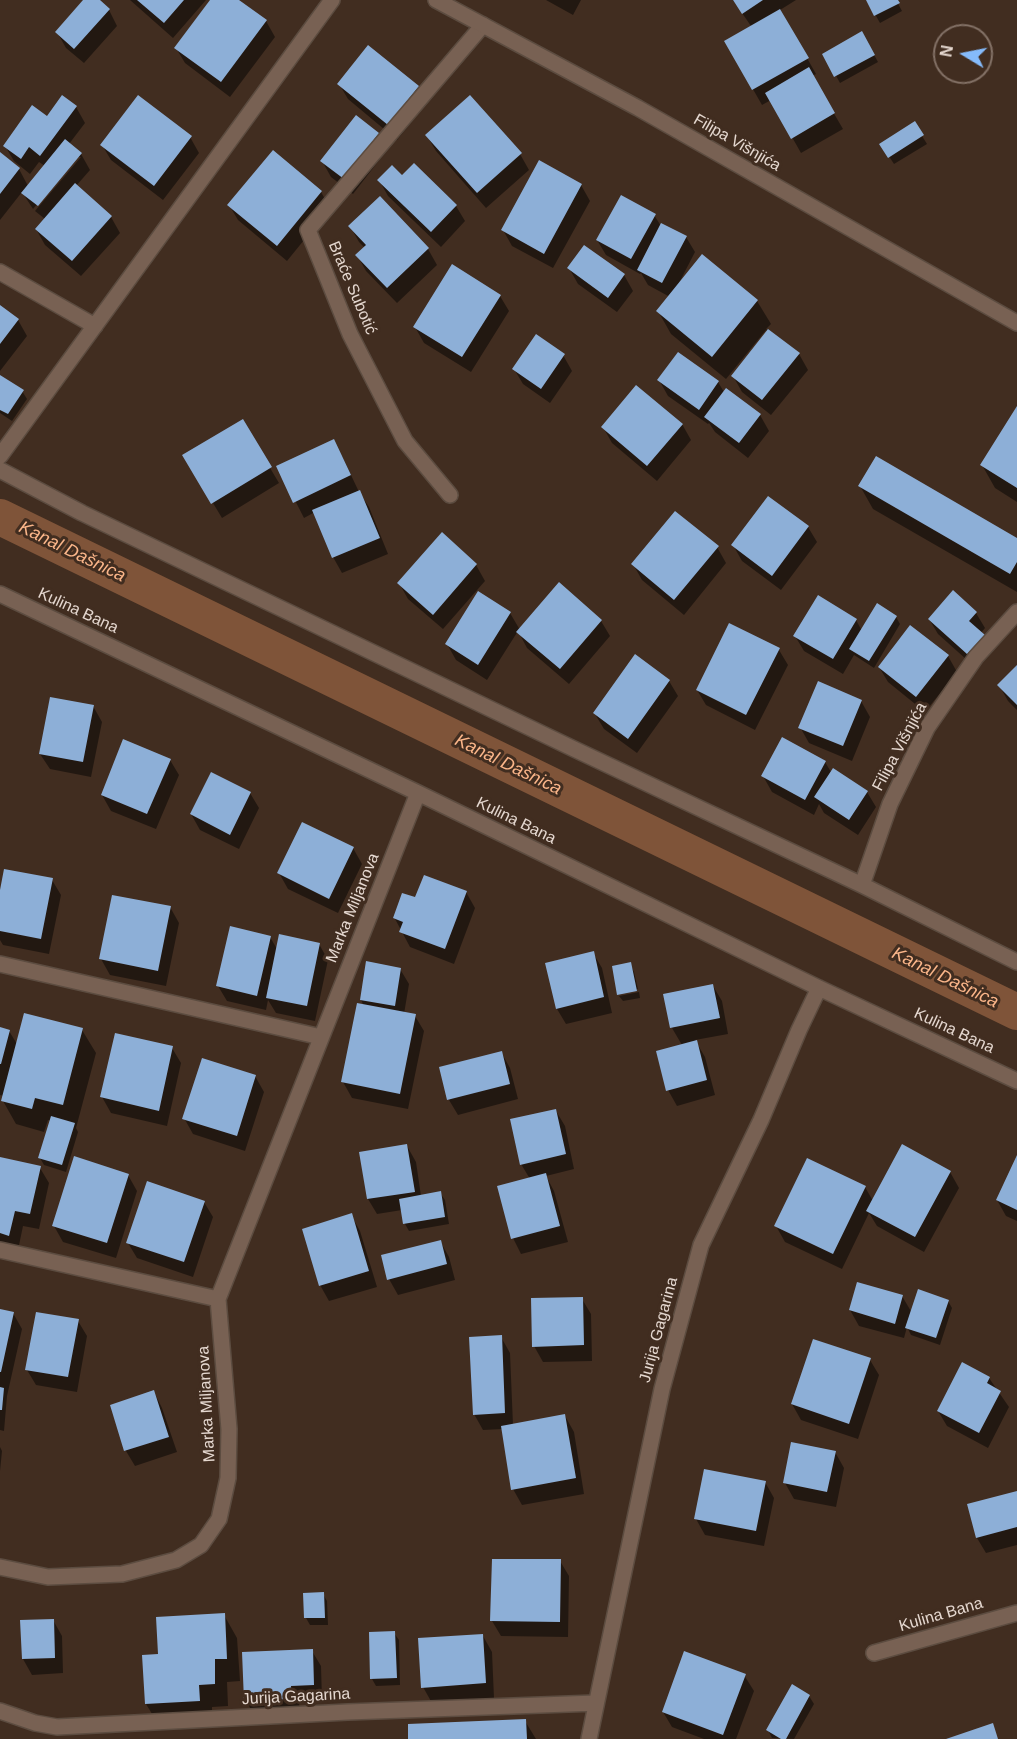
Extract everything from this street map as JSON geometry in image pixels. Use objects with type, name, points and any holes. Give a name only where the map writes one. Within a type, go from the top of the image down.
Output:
[{"type":"street","points":[[0,456],[332,0]]},
{"type":"street","name":"Filipa Višnjića","points":[[436,0],[639,108],[1017,322]]},
{"type":"street","name":"Braće Subotić","points":[[450,495],[405,441],[350,334],[308,230],[483,25]]},
{"type":"street","points":[[0,272],[95,326]]},
{"type":"street","points":[[0,470],[125,534],[862,885],[1017,962]]},
{"type":"street","name":"Kulina Bana","points":[[0,594],[1017,1081]]},
{"type":"street","name":"Filipa Višnjića","points":[[862,885],[890,804],[927,728],[975,657],[1017,612]]},
{"type":"street","name":"Marka Miljanova","points":[[0,1567],[48,1577],[122,1574],[176,1560],[201,1545],[219,1519],[228,1478],[229,1429],[218,1299],[418,793]]},
{"type":"street","points":[[0,964],[321,1037]]},
{"type":"street","name":"Jurija Gagarina","points":[[589,1739],[662,1389],[701,1245],[761,1120],[819,988]]},
{"type":"street","points":[[0,1250],[218,1299]]},
{"type":"street","name":"Kulina Bana","points":[[874,1653],[1017,1613]]},
{"type":"street","name":"Jurija Gagarina","points":[[0,1711],[34,1723],[57,1727],[348,1712],[596,1703]]},
{"type":"building","points":[[83,0],[100,0],[110,9],[74,49],[55,32]]},
{"type":"building","points":[[137,0],[184,0],[164,23]]},
{"type":"building","points":[[210,0],[239,0],[267,20],[221,82],[174,48]]},
{"type":"building","points":[[733,0],[763,0],[742,14]]},
{"type":"building","points":[[866,0],[898,0],[900,3],[874,16]]},
{"type":"building","points":[[780,9],[809,58],[752,90],[724,41]]},
{"type":"building","points":[[862,31],[875,55],[834,77],[822,54]]},
{"type":"building","points":[[368,45],[419,86],[388,125],[337,84]]},
{"type":"building","points":[[809,67],[835,113],[791,139],[765,93]]},
{"type":"building","points":[[62,95],[77,106],[40,156],[29,147],[21,159],[3,146],[32,105],[47,116]]},
{"type":"building","points":[[138,95],[192,136],[154,186],[100,145]]},
{"type":"building","points":[[470,95],[522,153],[477,193],[425,135]]},
{"type":"building","points":[[356,115],[379,133],[344,179],[320,161]]},
{"type":"building","points":[[915,121],[924,135],[888,158],[879,144]]},
{"type":"building","points":[[65,139],[82,153],[38,206],[21,193]]},
{"type":"building","points":[[273,150],[322,191],[277,246],[227,205]]},
{"type":"building","points":[[0,152],[20,168],[0,194]]},
{"type":"building","points":[[539,160],[582,184],[544,254],[501,230]]},
{"type":"building","points":[[414,163],[457,205],[431,232],[377,180],[392,165],[402,175]]},
{"type":"building","points":[[75,183],[112,216],[72,261],[35,229]]},
{"type":"building","points":[[621,195],[656,214],[631,259],[596,240]]},
{"type":"building","points":[[380,196],[429,248],[387,288],[355,255],[366,245],[348,226]]},
{"type":"building","points":[[661,223],[687,236],[662,283],[637,270]]},
{"type":"building","points":[[584,245],[625,274],[608,298],[567,268]]},
{"type":"building","points":[[702,254],[758,300],[712,357],[656,311]]},
{"type":"building","points":[[452,264],[501,295],[462,357],[413,327]]},
{"type":"building","points":[[0,305],[19,319],[0,344]]},
{"type":"building","points":[[768,329],[800,353],[762,400],[731,376]]},
{"type":"building","points":[[536,334],[565,354],[541,389],[512,369]]},
{"type":"building","points":[[678,352],[719,381],[699,410],[657,380]]},
{"type":"building","points":[[0,375],[24,390],[8,414],[0,410]]},
{"type":"building","points":[[636,385],[683,424],[647,466],[601,427]]},
{"type":"building","points":[[726,388],[761,414],[739,443],[704,417]]},
{"type":"building","points":[[1017,406],[1017,488],[980,465]]},
{"type":"building","points":[[243,419],[272,467],[211,504],[182,455]]},
{"type":"building","points":[[334,439],[351,475],[293,503],[276,466]]},
{"type":"building","points":[[876,456],[1017,538],[1017,562],[1010,574],[858,486]]},
{"type":"building","points":[[360,490],[380,538],[332,558],[312,510]]},
{"type":"building","points":[[768,496],[809,526],[772,576],[731,545]]},
{"type":"building","points":[[675,511],[719,546],[674,600],[631,564]]},
{"type":"building","points":[[442,532],[477,564],[433,615],[397,583]]},
{"type":"building","points":[[559,582],[602,620],[560,669],[516,632]]},
{"type":"building","points":[[953,590],[977,612],[969,621],[985,635],[967,654],[928,619]]},
{"type":"building","points":[[478,591],[511,612],[478,665],[445,644]]},
{"type":"building","points":[[818,595],[857,619],[833,659],[793,636]]},
{"type":"building","points":[[877,603],[897,616],[869,661],[849,649]]},
{"type":"building","points":[[729,623],[780,648],[746,715],[696,690]]},
{"type":"building","points":[[910,625],[949,655],[916,697],[878,667]]},
{"type":"building","points":[[635,654],[670,680],[628,739],[593,713]]},
{"type":"building","points":[[1017,665],[1017,705],[997,685]]},
{"type":"building","points":[[818,681],[862,700],[843,746],[798,728]]},
{"type":"building","points":[[50,697],[94,705],[83,762],[39,754]]},
{"type":"building","points":[[782,737],[826,761],[805,800],[761,776]]},
{"type":"building","points":[[123,739],[171,759],[147,814],[101,795]]},
{"type":"building","points":[[833,768],[868,791],[849,820],[814,797]]},
{"type":"building","points":[[211,772],[251,792],[230,835],[190,814]]},
{"type":"building","points":[[302,822],[354,847],[329,899],[277,873]]},
{"type":"building","points":[[4,869],[53,878],[41,939],[0,931],[0,890]]},
{"type":"building","points":[[424,875],[467,891],[445,949],[399,932],[403,922],[393,918],[402,893],[415,897]]},
{"type":"building","points":[[112,895],[171,906],[158,971],[99,959]]},
{"type":"building","points":[[230,926],[271,936],[257,996],[216,986]]},
{"type":"building","points":[[279,934],[320,943],[307,1006],[266,998]]},
{"type":"building","points":[[594,951],[604,997],[556,1009],[545,963]]},
{"type":"building","points":[[366,961],[401,968],[395,1006],[360,1000]]},
{"type":"building","points":[[631,962],[637,991],[617,995],[612,966]]},
{"type":"building","points":[[713,984],[720,1018],[670,1028],[663,994]]},
{"type":"building","points":[[357,1003],[416,1014],[400,1094],[341,1082]]},
{"type":"building","points":[[24,1013],[83,1028],[63,1105],[35,1098],[32,1109],[1,1101]]},
{"type":"building","points":[[0,1027],[10,1030],[1,1064],[0,1064]]},
{"type":"building","points":[[115,1033],[173,1046],[159,1111],[100,1097]]},
{"type":"building","points":[[697,1040],[707,1080],[666,1091],[656,1051]]},
{"type":"building","points":[[502,1051],[510,1084],[447,1100],[439,1067]]},
{"type":"building","points":[[202,1058],[256,1075],[237,1136],[182,1119]]},
{"type":"building","points":[[556,1109],[566,1154],[520,1165],[510,1119]]},
{"type":"building","points":[[51,1116],[75,1123],[62,1165],[38,1158]]},
{"type":"building","points":[[407,1144],[415,1192],[367,1199],[359,1152]]},
{"type":"building","points":[[902,1144],[951,1171],[915,1237],[866,1211]]},
{"type":"building","points":[[1017,1155],[1017,1210],[996,1200]]},
{"type":"building","points":[[74,1156],[129,1174],[107,1243],[52,1226]]},
{"type":"building","points":[[0,1157],[41,1166],[30,1214],[15,1211],[9,1236],[0,1233]]},
{"type":"building","points":[[807,1158],[866,1186],[833,1254],[774,1226]]},
{"type":"building","points":[[546,1173],[560,1226],[511,1239],[497,1186]]},
{"type":"building","points":[[147,1181],[205,1201],[184,1262],[126,1243]]},
{"type":"building","points":[[441,1191],[445,1217],[403,1224],[399,1199]]},
{"type":"building","points":[[352,1213],[369,1271],[319,1286],[302,1229]]},
{"type":"building","points":[[441,1240],[447,1264],[387,1280],[381,1255]]},
{"type":"building","points":[[857,1282],[903,1295],[895,1324],[849,1310]]},
{"type":"building","points":[[918,1289],[949,1300],[936,1338],[905,1328]]},
{"type":"building","points":[[583,1297],[584,1345],[532,1347],[531,1298]]},
{"type":"building","points":[[0,1309],[14,1312],[1,1372],[0,1372]]},
{"type":"building","points":[[36,1312],[79,1319],[68,1377],[25,1370]]},
{"type":"building","points":[[502,1335],[505,1413],[473,1415],[469,1337]]},
{"type":"building","points":[[813,1339],[871,1358],[849,1424],[791,1404]]},
{"type":"building","points":[[962,1362],[990,1377],[987,1383],[1001,1391],[979,1433],[937,1411]]},
{"type":"building","points":[[0,1387],[4,1388],[2,1410],[0,1410]]},
{"type":"building","points":[[154,1390],[169,1437],[124,1451],[110,1405]]},
{"type":"building","points":[[565,1414],[576,1478],[511,1490],[501,1426]]},
{"type":"building","points":[[791,1442],[836,1451],[827,1492],[783,1483]]},
{"type":"building","points":[[704,1469],[766,1481],[756,1531],[694,1519]]},
{"type":"building","points":[[1017,1491],[1017,1527],[976,1538],[967,1504]]},
{"type":"building","points":[[492,1559],[561,1559],[560,1622],[490,1621]]},
{"type":"building","points":[[324,1592],[325,1618],[304,1618],[303,1593]]},
{"type":"building","points":[[225,1613],[227,1659],[215,1659],[215,1684],[199,1685],[200,1701],[145,1704],[142,1655],[158,1654],[156,1617]]},
{"type":"building","points":[[54,1619],[55,1658],[22,1659],[20,1620]]},
{"type":"building","points":[[395,1631],[397,1678],[370,1679],[369,1632]]},
{"type":"building","points":[[483,1634],[486,1683],[421,1688],[418,1638]]},
{"type":"building","points":[[313,1649],[314,1685],[291,1686],[292,1699],[244,1701],[242,1652]]},
{"type":"building","points":[[684,1651],[746,1674],[723,1735],[662,1712]]},
{"type":"building","points":[[792,1684],[810,1695],[786,1739],[781,1739],[766,1730]]},
{"type":"building","points":[[526,1719],[527,1739],[408,1739],[408,1724]]},
{"type":"building","points":[[993,1723],[998,1739],[946,1739]]},
{"type":"waterway","name":"Kanal Dašnica","points":[[0,517],[1017,1012]]}]
